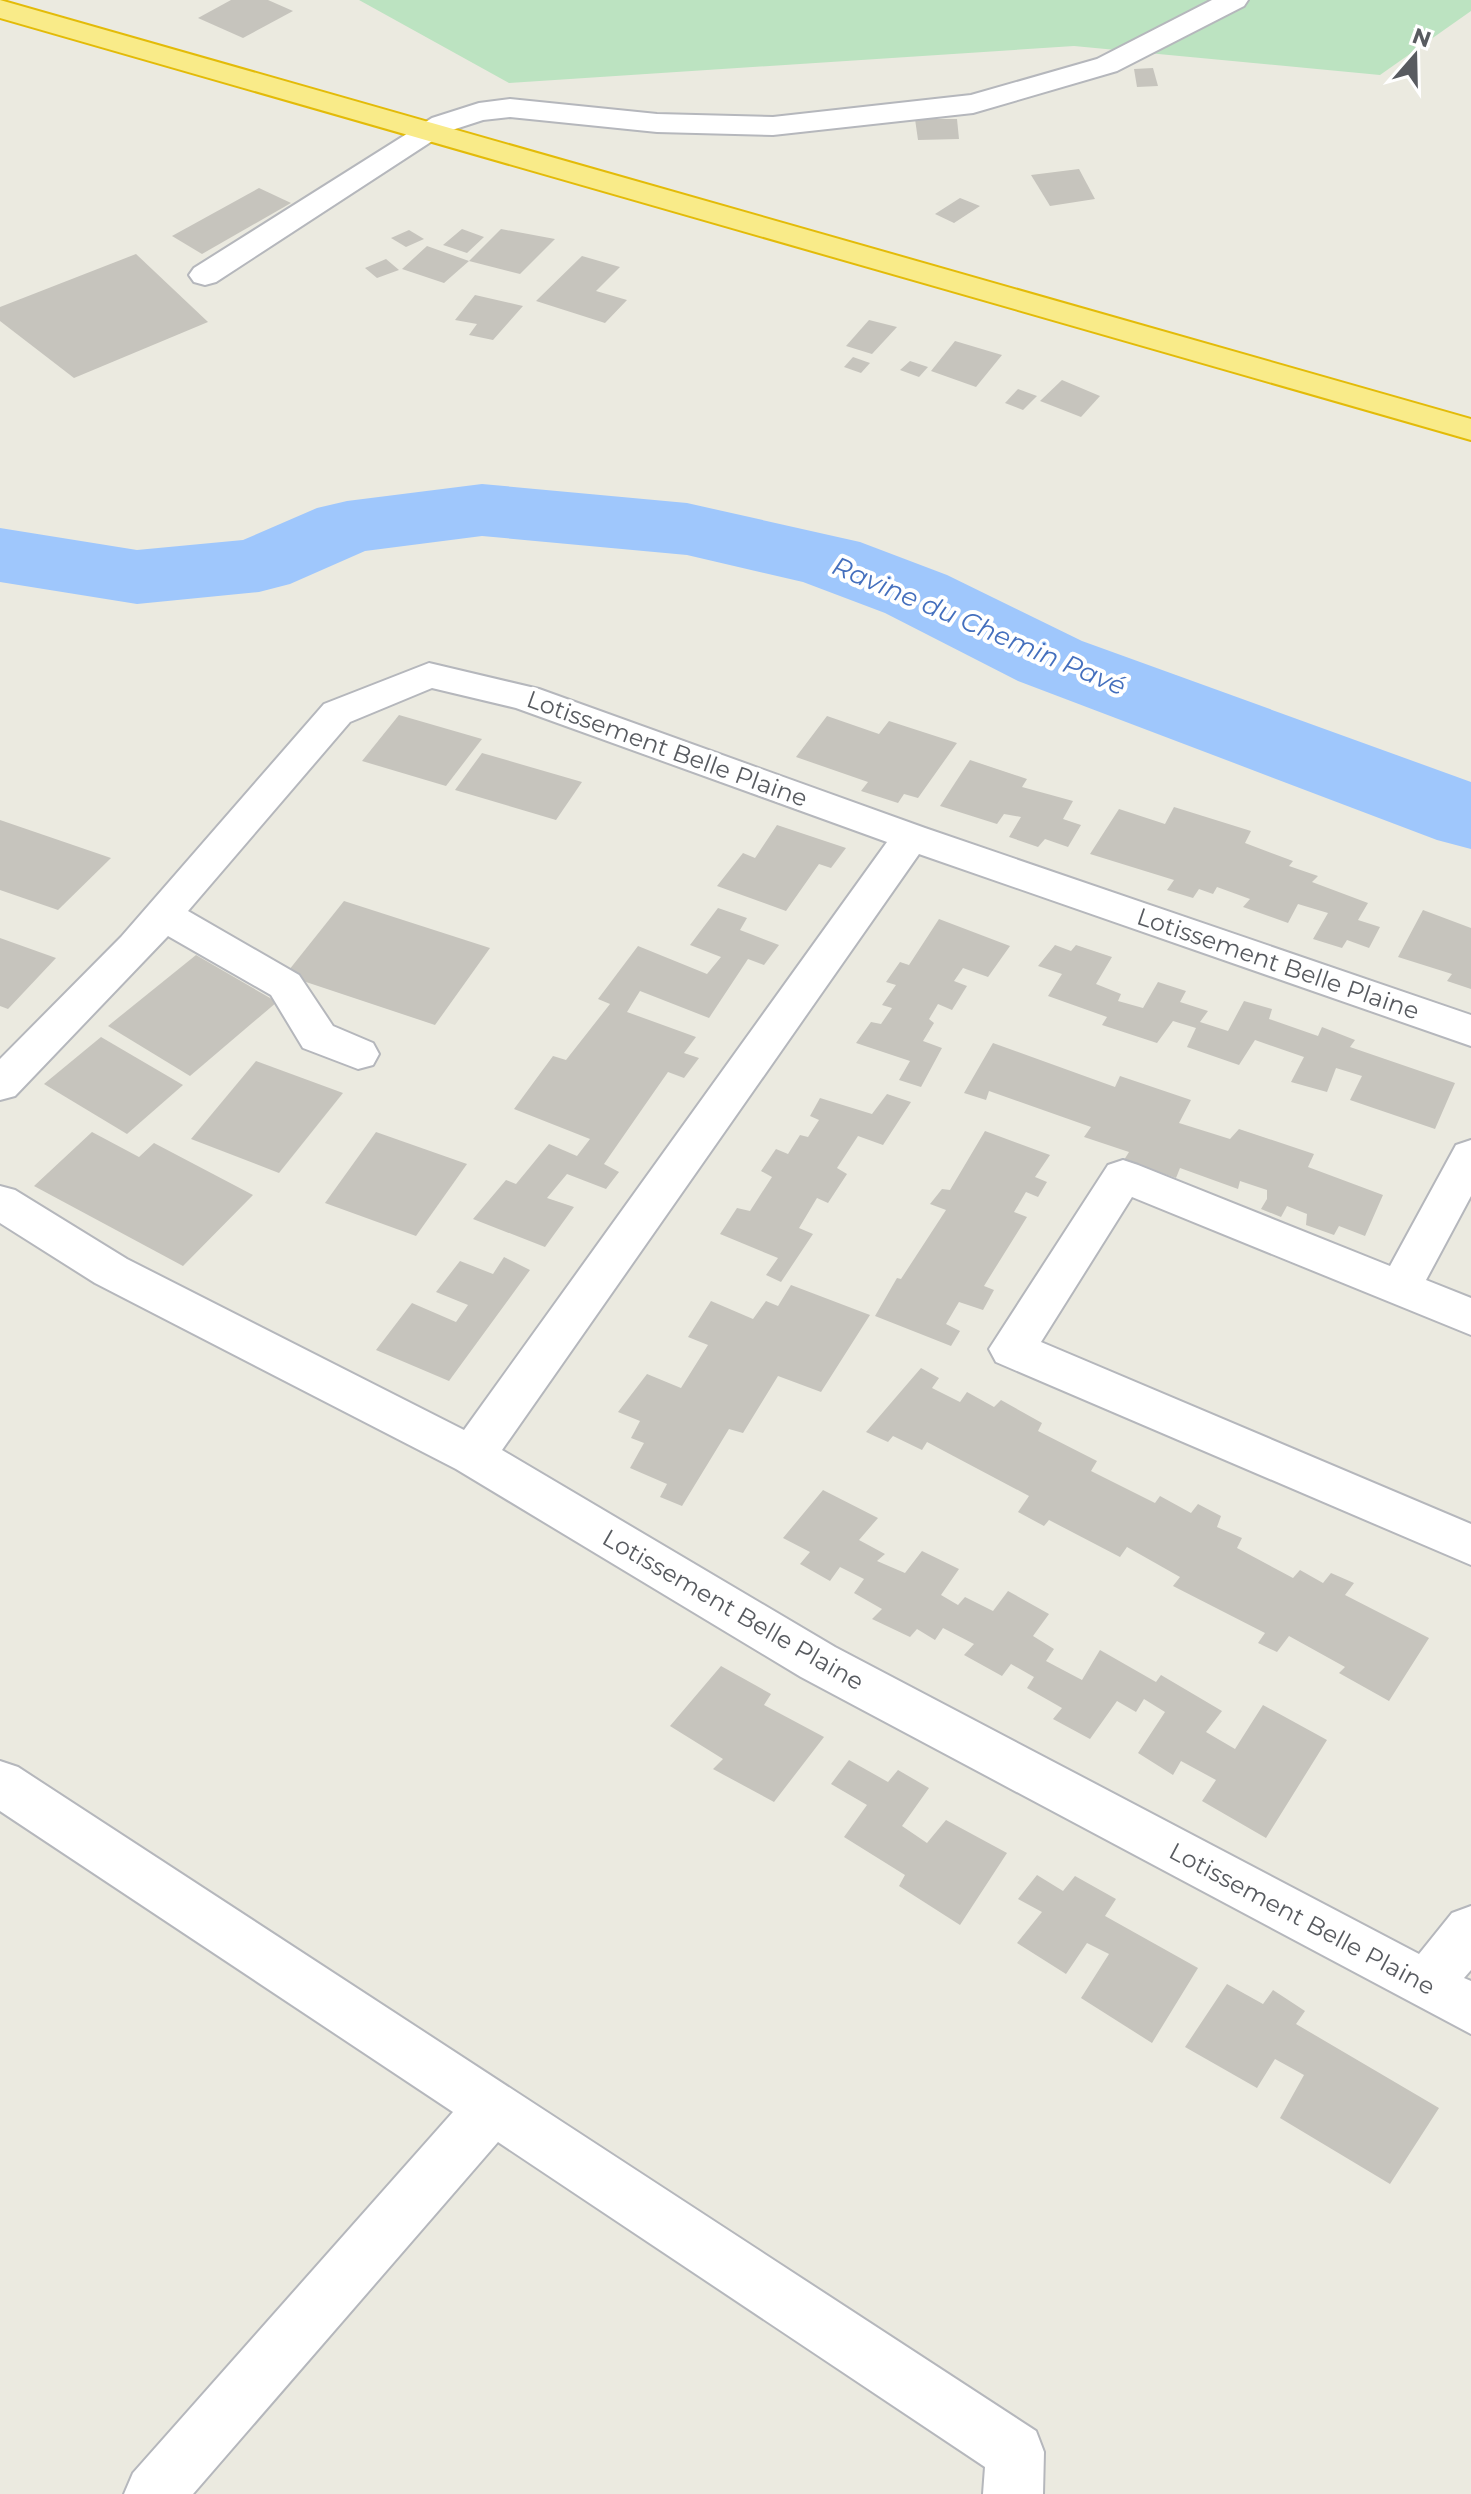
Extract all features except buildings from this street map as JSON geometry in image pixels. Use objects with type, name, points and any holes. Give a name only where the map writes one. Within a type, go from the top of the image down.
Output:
[{"type":"highway","points":[[4,0],[1471,430]]},
{"type":"highway","points":[[0,9],[1471,416]]},
{"type":"street","points":[[205,275],[438,128],[479,112],[510,108],[657,123],[773,126],[973,104],[1107,65],[1234,0]]},
{"type":"street","name":"Lotissement Belle Plaine","points":[[0,1085],[163,915],[337,713],[429,675],[526,698],[911,837],[1471,1031]]},
{"type":"street","points":[[472,1456],[911,837]]},
{"type":"street","points":[[163,915],[285,985],[318,1037],[358,1054]]},
{"type":"street","points":[[1400,1288],[1471,1156]]},
{"type":"street","points":[[1471,1317],[1123,1176],[1012,1349],[1471,1545]]},
{"type":"street","name":"Lotissement Belle Plaine","points":[[0,1202],[111,1271],[472,1456],[818,1662],[1449,1997]]},
{"type":"street","points":[[0,1783],[1015,2452],[1013,2494]]},
{"type":"street","points":[[1449,1997],[1471,1930]]},
{"type":"street","points":[[154,2494],[492,2108]]},
{"type":"green space","points":[[359,0],[1471,0],[1471,11],[1380,75],[1074,46],[509,83]]},
{"type":"waterway","name":"Ravine du Chemin Pavé","points":[[0,555],[137,577],[259,565],[347,527],[482,510],[687,529],[829,561],[916,594],[1050,661],[1471,817]]}]
